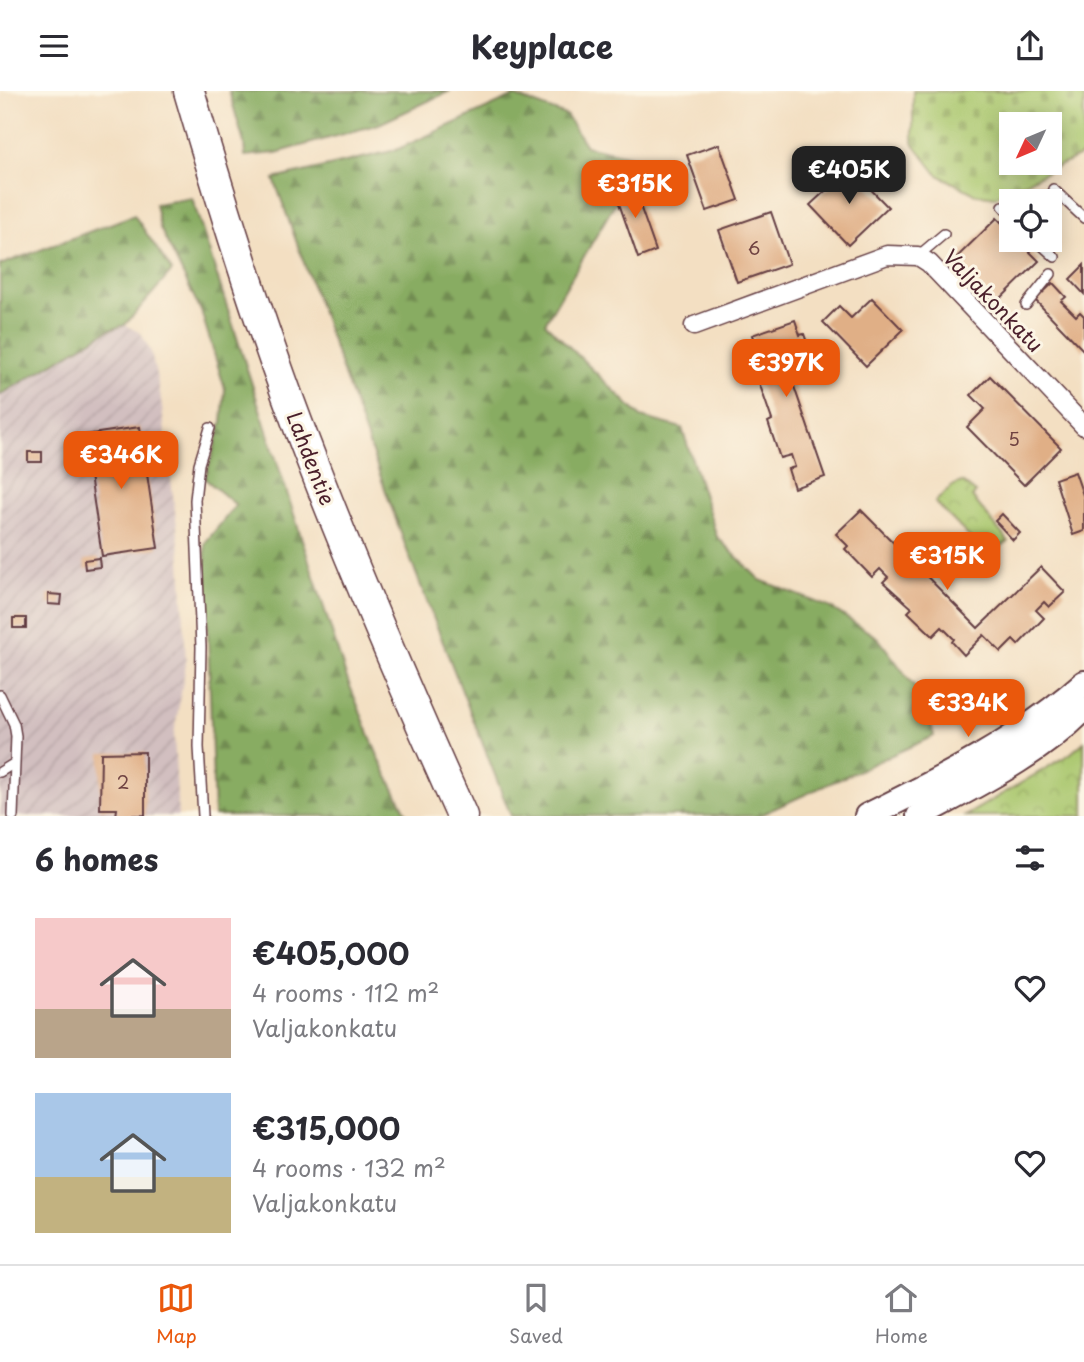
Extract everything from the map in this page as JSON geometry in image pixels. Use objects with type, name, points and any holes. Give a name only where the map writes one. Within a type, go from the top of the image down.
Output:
[{"type":"highway","name":"Lahdentie","points":[[189,91],[252,295],[312,463],[408,697],[462,816]]},
{"type":"main road","points":[[867,816],[989,753],[1028,728],[1084,683]]},
{"type":"main road","points":[[919,816],[1006,768],[1069,724],[1084,709]]},
{"type":"street","name":"Valjakonkatu","points":[[694,326],[887,255],[918,256],[929,263],[1084,426]]},
{"type":"lane","points":[[1062,197],[1084,218]]},
{"type":"lane","points":[[918,256],[944,234]]},
{"type":"lane","points":[[1049,252],[1055,257]]},
{"type":"lane","points":[[1026,305],[1051,274]]},
{"type":"lane","points":[[203,816],[199,747],[201,647],[195,500],[199,464],[210,428]]},
{"type":"lane","points":[[0,695],[14,724],[16,736],[13,816]]},
{"type":"lane","points":[[0,772],[13,764]]},
{"type":"shaded area","points":[[125,325],[141,333],[151,352],[160,392],[181,558],[186,664],[174,734],[178,816],[0,816],[0,395],[109,330]]},
{"type":"green space","points":[[229,91],[450,91],[379,124],[276,153],[245,156],[244,143]]},
{"type":"green space","points":[[913,91],[1084,91],[1084,154],[1062,165],[1062,112],[999,112],[999,175],[1041,175],[1012,189],[999,189],[999,195],[995,197],[975,194],[938,175],[913,143]]},
{"type":"green space","points":[[514,96],[566,115],[586,146],[641,159],[545,323],[641,417],[682,428],[717,537],[760,580],[831,608],[878,638],[926,702],[934,736],[758,816],[511,816],[408,553],[274,179],[396,150]]},
{"type":"green space","points":[[192,198],[346,676],[380,761],[408,816],[214,816],[205,543],[236,505],[205,479],[222,422],[225,389],[201,311],[160,228],[155,204]]},
{"type":"green space","points":[[134,215],[172,271],[125,325],[109,330],[0,395],[0,265]]},
{"type":"green space","points":[[962,482],[976,493],[972,497],[1008,541],[994,552],[985,553],[935,502],[952,486]]},
{"type":"green space","points":[[1084,742],[1084,816],[965,816],[1070,754]]},
{"type":"building","points":[[719,144],[739,200],[707,211],[687,155]]},
{"type":"building","points":[[850,168],[888,207],[848,245],[810,205]]},
{"type":"building","points":[[632,183],[656,251],[638,258],[614,189]]},
{"type":"building","points":[[771,212],[789,264],[737,282],[719,230]]},
{"type":"building","points":[[997,218],[999,252],[1030,252],[1039,261],[996,303],[954,260]]},
{"type":"building","points":[[1084,265],[1084,294],[1070,279]]},
{"type":"building","points":[[1053,283],[1066,297],[1061,301],[1076,316],[1080,312],[1084,316],[1084,351],[1035,300]]},
{"type":"building","points":[[872,298],[903,330],[866,366],[823,322],[839,306],[851,318]]},
{"type":"building","points":[[795,320],[800,335],[804,334],[812,357],[787,366],[825,477],[794,488],[788,469],[795,467],[791,455],[780,458],[768,422],[772,420],[754,368],[758,367],[751,345],[755,343],[752,335]]},
{"type":"building","points":[[990,376],[1061,448],[1024,485],[967,427],[985,409],[971,395]]},
{"type":"building","points":[[140,427],[158,548],[102,556],[84,435]]},
{"type":"building","points":[[28,452],[42,452],[42,462],[28,462]]},
{"type":"building","points":[[1075,472],[1084,498],[1084,531],[1073,535],[1055,479]]},
{"type":"building","points":[[861,510],[978,628],[1041,567],[1065,592],[1049,607],[1044,602],[1036,610],[1044,618],[1018,645],[1013,640],[1001,652],[984,635],[964,655],[942,627],[933,636],[908,612],[912,608],[883,582],[888,577],[880,569],[872,577],[845,549],[848,546],[836,534]]},
{"type":"building","points":[[1002,514],[1020,533],[1013,540],[995,521]]},
{"type":"building","points":[[99,558],[100,567],[85,569],[84,560]]},
{"type":"building","points":[[48,594],[62,595],[61,605],[48,604]]},
{"type":"building","points":[[13,618],[26,618],[26,628],[13,628]]},
{"type":"building","points":[[145,752],[145,815],[116,816],[117,809],[100,809],[101,753]]}]
